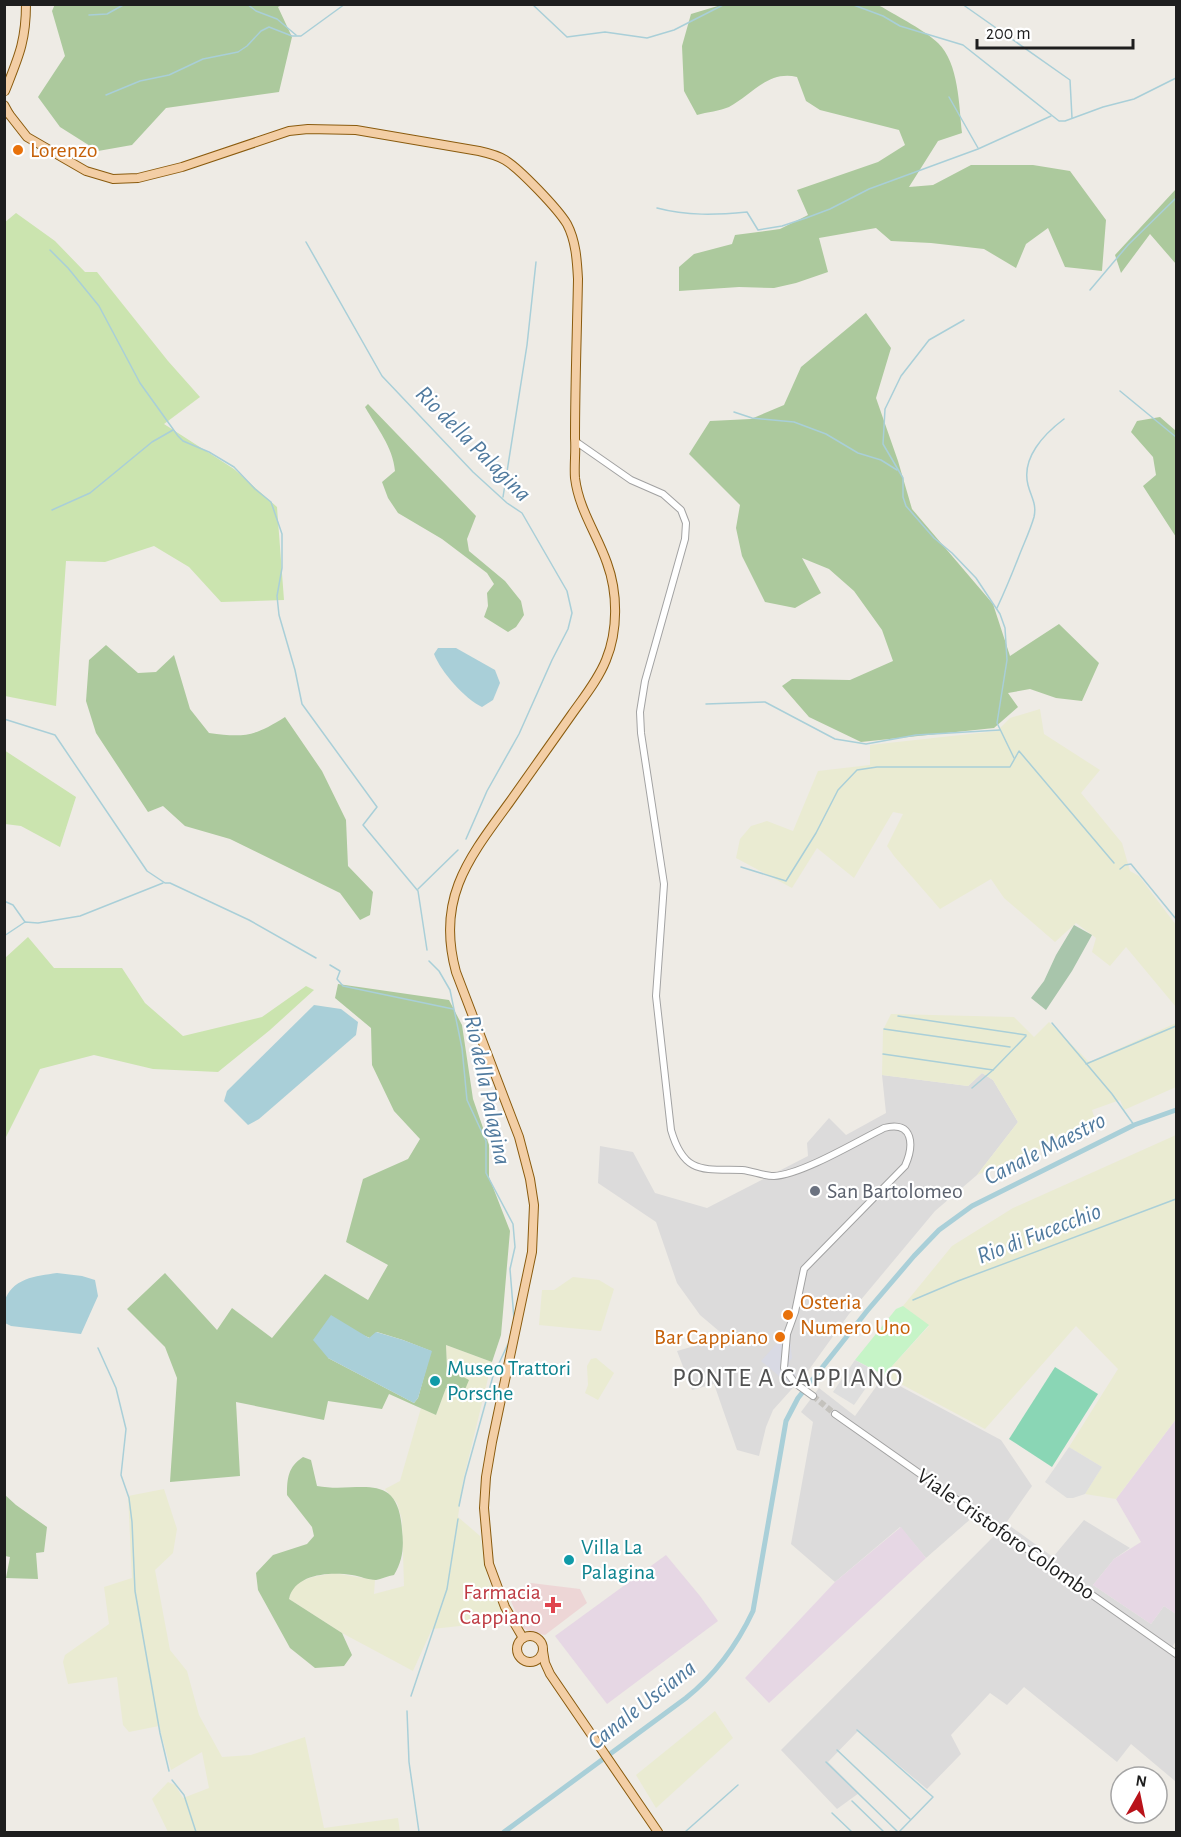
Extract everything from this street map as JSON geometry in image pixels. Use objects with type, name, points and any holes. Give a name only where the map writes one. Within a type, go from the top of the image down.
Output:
[{"type":"main road","points":[[5,91],[16,67],[24,36],[26,4]]},
{"type":"main road","points":[[4,77],[16,67]]},
{"type":"main road","points":[[4,86],[5,91]]},
{"type":"main road","points":[[4,105],[27,137],[86,171],[113,179],[138,178],[281,134],[308,129],[357,130],[494,154],[513,165],[558,212],[567,224],[573,240],[578,279],[575,441],[578,494],[584,513],[607,563],[615,601],[613,635],[606,660],[584,698],[472,854],[455,893],[449,932],[451,954],[456,972],[519,1137],[534,1204],[532,1252],[492,1442],[484,1508],[489,1564],[505,1606],[523,1638]]},
{"type":"main road","points":[[550,1674],[532,1663],[524,1662],[518,1656],[517,1645],[523,1638],[535,1637],[542,1644],[545,1663],[550,1674],[658,1833]]},
{"type":"main road","points":[[532,1663],[540,1658],[543,1651]]},
{"type":"street","points":[[575,441],[631,480],[663,494],[681,510],[686,523],[685,539],[645,681],[640,712],[641,734],[664,884],[656,996],[671,1130],[675,1145],[684,1159],[697,1167],[711,1171],[742,1170],[773,1176],[797,1171],[884,1128],[898,1127],[905,1130],[910,1138],[912,1148],[905,1166],[804,1269],[795,1312],[787,1334],[784,1361],[785,1372],[795,1383],[813,1396]]},
{"type":"street","name":"Viale Cristoforo Colombo","points":[[835,1414],[1176,1654]]},
{"type":"shaded area","points":[[982,1073],[993,1080],[1018,1122],[977,1175],[935,1211],[849,1314],[808,1371],[773,1410],[759,1456],[737,1450],[714,1384],[692,1390],[677,1351],[726,1337],[700,1315],[677,1283],[656,1222],[598,1183],[600,1146],[633,1152],[655,1193],[707,1208],[808,1156],[807,1143],[829,1118],[846,1135],[886,1113],[882,1075],[968,1086]]},
{"type":"shaded area","points":[[786,1333],[789,1334],[792,1358],[788,1364],[796,1375],[794,1378],[796,1381],[792,1387],[761,1361]]},
{"type":"shaded area","points":[[855,1360],[877,1372],[854,1405],[833,1392]]},
{"type":"shaded area","points":[[883,1377],[1001,1440],[1032,1486],[1006,1523],[1053,1557],[1084,1520],[1130,1548],[1114,1559],[1093,1585],[1151,1624],[1164,1606],[1176,1614],[1176,1641],[1171,1649],[1176,1653],[1175,1781],[1169,1776],[1169,1765],[1156,1765],[1131,1744],[1117,1762],[1024,1687],[1007,1705],[990,1693],[951,1735],[961,1754],[927,1789],[858,1731],[828,1762],[859,1793],[837,1809],[781,1750],[995,1535],[974,1516],[926,1558],[900,1527],[835,1582],[791,1544],[813,1422],[801,1412],[819,1388],[855,1416]]},
{"type":"shaded area","points":[[1176,1419],[1176,1614],[1164,1606],[1151,1624],[1093,1585],[1114,1559],[1141,1542],[1116,1499]]},
{"type":"shaded area","points":[[1069,1447],[1102,1467],[1085,1494],[1073,1498],[1067,1498],[1045,1482]]},
{"type":"shaded area","points":[[901,1527],[926,1558],[769,1703],[745,1678],[835,1582]]},
{"type":"shaded area","points":[[666,1555],[718,1621],[607,1704],[555,1636]]},
{"type":"shaded area","points":[[531,1583],[580,1589],[587,1603],[545,1635],[533,1633],[523,1628],[509,1597]]},
{"type":"green space","points":[[55,4],[282,5],[278,7],[292,37],[279,92],[166,108],[132,145],[98,151],[60,127],[38,97],[65,56],[52,11]]},
{"type":"green space","points":[[875,4],[933,38],[945,52],[957,85],[962,133],[938,141],[909,187],[933,185],[971,165],[1033,165],[1070,171],[1106,220],[1102,271],[1065,267],[1048,228],[1026,244],[1016,268],[984,249],[891,241],[876,228],[819,238],[828,272],[796,283],[774,288],[739,287],[679,291],[679,267],[694,254],[732,244],[735,235],[780,229],[808,215],[797,190],[878,162],[905,145],[899,130],[820,110],[806,101],[797,77],[777,77],[769,80],[729,107],[697,115],[684,91],[682,46],[691,14],[721,5]]},
{"type":"green space","points":[[1176,189],[1176,264],[1150,234],[1121,273],[1115,255]]},
{"type":"green space","points":[[16,213],[55,241],[85,272],[97,272],[168,361],[200,397],[164,424],[234,469],[277,507],[284,600],[221,602],[189,567],[154,546],[105,562],[66,561],[56,706],[5,696],[4,223]]},
{"type":"green space","points":[[866,313],[891,348],[876,398],[912,509],[993,604],[1010,656],[1059,624],[1099,663],[1082,701],[1056,698],[1030,689],[1008,693],[1018,707],[994,728],[861,742],[809,717],[782,686],[792,679],[850,680],[893,661],[882,630],[854,591],[829,569],[802,558],[821,593],[795,608],[765,602],[742,556],[736,528],[740,505],[689,454],[710,421],[751,419],[784,405],[801,367]]},
{"type":"green space","points":[[368,404],[476,516],[467,539],[469,551],[505,581],[521,601],[524,615],[516,627],[508,632],[484,617],[488,606],[487,593],[494,584],[487,573],[442,539],[398,513],[388,498],[382,482],[395,471],[394,462],[384,438],[365,407]]},
{"type":"green space","points":[[1160,417],[1176,431],[1176,537],[1143,486],[1156,475],[1153,457],[1131,432],[1137,421]]},
{"type":"green space","points":[[106,645],[138,673],[156,672],[174,655],[190,709],[209,733],[249,734],[266,728],[285,717],[322,771],[346,820],[348,866],[373,892],[370,915],[360,920],[340,893],[230,839],[185,826],[163,806],[148,812],[96,733],[86,701],[89,660]]},
{"type":"green space","points":[[1040,709],[1044,734],[1100,770],[1081,793],[1122,843],[1130,871],[1139,876],[1176,925],[1176,1007],[1126,947],[1110,966],[1092,952],[1096,938],[1076,923],[1055,942],[1004,898],[991,879],[940,909],[887,846],[903,814],[893,812],[854,878],[817,848],[792,888],[736,858],[740,839],[751,826],[767,821],[793,831],[818,771],[870,765],[870,745],[997,731],[1010,718]]},
{"type":"green space","points":[[4,750],[76,797],[60,847],[21,826],[5,824]]},
{"type":"green space","points":[[1074,925],[1092,935],[1046,1010],[1031,998],[1044,981]]},
{"type":"green space","points":[[28,937],[54,968],[122,968],[145,1003],[183,1036],[262,1017],[306,986],[314,990],[270,1030],[218,1072],[153,1069],[94,1055],[40,1069],[5,1139],[5,958]]},
{"type":"green space","points":[[338,984],[449,1000],[462,1025],[473,1099],[489,1145],[489,1177],[510,1231],[501,1335],[492,1362],[446,1345],[447,1368],[469,1380],[464,1392],[446,1388],[436,1415],[389,1394],[382,1409],[328,1401],[324,1420],[236,1402],[240,1476],[170,1482],[177,1378],[165,1347],[127,1309],[165,1273],[217,1330],[232,1308],[272,1338],[325,1274],[368,1300],[388,1265],[346,1242],[363,1179],[408,1159],[420,1139],[394,1111],[372,1065],[371,1028],[335,998]],"holes":[[[377,1332],[431,1351],[418,1398],[414,1403],[328,1358],[360,1334],[370,1338]]]},
{"type":"green space","points":[[891,1014],[1014,1017],[1034,1037],[1049,1022],[1089,1062],[1176,1023],[1176,1087],[1124,1110],[1120,1100],[1092,1110],[1097,1125],[977,1175],[1018,1122],[993,1080],[982,1073],[968,1086],[882,1075],[883,1030]]},
{"type":"green space","points":[[1176,1135],[1176,1419],[1116,1499],[1085,1494],[1102,1467],[1069,1447],[1118,1369],[1076,1326],[985,1429],[884,1375],[929,1326],[903,1306],[952,1246],[1013,1208]]},
{"type":"green space","points":[[573,1277],[599,1280],[614,1289],[601,1331],[539,1325],[542,1290],[554,1290]]},
{"type":"green space","points":[[903,1306],[929,1325],[884,1375],[855,1360],[896,1309]]},
{"type":"green space","points":[[446,1345],[492,1362],[463,1481],[458,1517],[480,1536],[488,1579],[506,1621],[432,1629],[413,1671],[342,1633],[289,1599],[292,1588],[299,1582],[334,1573],[375,1580],[374,1594],[404,1586],[402,1520],[397,1503],[385,1489],[400,1481],[421,1408],[436,1415],[446,1388],[464,1392],[447,1368]]},
{"type":"green space","points":[[596,1358],[614,1373],[598,1400],[585,1393],[588,1385],[587,1366],[591,1359]]},
{"type":"green space","points":[[1055,1367],[1098,1394],[1052,1467],[1009,1439]]},
{"type":"green space","points":[[303,1457],[311,1460],[317,1486],[361,1487],[384,1491],[393,1498],[399,1511],[403,1547],[394,1575],[376,1580],[344,1574],[315,1576],[298,1584],[289,1599],[342,1633],[352,1655],[344,1666],[315,1668],[290,1648],[258,1590],[256,1573],[273,1555],[307,1544],[314,1536],[312,1527],[287,1495],[289,1473]]},
{"type":"green space","points":[[164,1489],[177,1529],[173,1553],[155,1570],[170,1650],[187,1671],[199,1715],[222,1757],[251,1755],[305,1737],[324,1828],[398,1818],[400,1832],[168,1832],[152,1799],[168,1782],[175,1785],[183,1798],[209,1788],[202,1752],[171,1770],[159,1726],[129,1732],[123,1725],[117,1677],[68,1684],[63,1662],[65,1655],[109,1624],[104,1587],[132,1578],[128,1496]]},
{"type":"green space","points":[[4,1494],[47,1527],[44,1552],[36,1553],[38,1579],[6,1578],[10,1557],[5,1556]]},
{"type":"green space","points":[[715,1711],[733,1738],[656,1808],[636,1775]]},
{"type":"water","points":[[438,648],[456,648],[495,670],[500,683],[493,700],[482,707],[461,691],[437,661],[434,654]]},
{"type":"water","points":[[314,1005],[341,1009],[358,1022],[356,1035],[259,1119],[248,1125],[224,1101],[227,1091]]},
{"type":"water","points":[[57,1273],[95,1280],[98,1296],[81,1334],[11,1326],[5,1323],[4,1303],[12,1288],[25,1280]]},
{"type":"water","points":[[331,1315],[369,1338],[376,1332],[432,1351],[418,1398],[414,1403],[328,1358],[313,1340]]},
{"type":"waterway","points":[[89,15],[107,14],[125,4]]},
{"type":"waterway","points":[[247,4],[256,11],[277,19],[296,35]]},
{"type":"waterway","points":[[106,95],[140,81],[169,75],[203,59],[238,52],[261,31],[269,27],[292,36],[301,36],[345,4]]},
{"type":"waterway","points":[[532,4],[567,37],[605,32],[647,38],[674,30],[725,4]]},
{"type":"waterway","points":[[851,4],[883,16],[900,26],[963,45],[1059,121],[1134,99],[1176,78]]},
{"type":"waterway","points":[[962,4],[1070,80],[1072,118]]},
{"type":"waterway","points":[[949,97],[978,148]]},
{"type":"waterway","points":[[657,208],[702,214],[747,212],[758,230],[782,226],[830,209],[869,189],[978,149],[1051,116]]},
{"type":"waterway","points":[[1090,290],[1128,245],[1176,198]]},
{"type":"waterway","name":"Rio della Palagina","points":[[306,242],[382,376],[473,472],[507,503],[522,513],[567,591],[572,613],[568,629],[519,734],[487,791],[466,839]]},
{"type":"waterway","points":[[50,250],[99,306],[140,383],[178,436],[183,441],[209,452],[234,467],[271,502],[282,534],[282,568],[277,596],[279,615],[302,704],[377,807],[363,825],[418,891],[427,950]]},
{"type":"waterway","points":[[503,497],[527,345],[536,262]]},
{"type":"waterway","points":[[964,320],[929,340],[901,376],[885,409],[883,444],[903,478],[903,497],[906,506],[934,538],[976,578],[1000,614],[1005,628],[1007,660],[997,723],[1014,758]]},
{"type":"waterway","points":[[1120,391],[1176,437]]},
{"type":"waterway","points":[[734,412],[752,418],[794,422],[826,434],[858,453],[881,460],[897,470]]},
{"type":"waterway","points":[[997,608],[1034,517],[1034,504],[1027,475],[1031,456],[1042,439],[1064,419]]},
{"type":"waterway","points":[[52,510],[90,493],[152,442],[173,430]]},
{"type":"waterway","points":[[706,704],[765,702],[835,739],[866,744],[916,735],[1000,730]]},
{"type":"waterway","points":[[4,719],[55,735],[147,871],[165,883],[170,883],[249,920],[316,958]]},
{"type":"waterway","points":[[741,867],[786,881],[816,833],[838,790],[857,770],[877,767],[1010,767],[1019,751],[1114,863]]},
{"type":"waterway","name":"Rio della Palagina","points":[[418,889],[458,850]]},
{"type":"waterway","points":[[1120,869],[1131,864],[1176,919]]},
{"type":"waterway","points":[[4,936],[25,922],[38,923],[80,916],[163,883]]},
{"type":"waterway","points":[[4,901],[13,905],[25,922]]},
{"type":"waterway","name":"Rio della Palagina","points":[[429,961],[439,971],[450,990],[462,1048],[467,1100],[486,1141],[486,1173],[513,1224],[515,1247],[510,1269],[514,1319]]},
{"type":"waterway","points":[[330,965],[340,971],[337,979],[343,986],[453,1009]]},
{"type":"waterway","points":[[898,1016],[1026,1035]]},
{"type":"waterway","points":[[1052,1023],[1112,1094],[1134,1125]]},
{"type":"waterway","points":[[1086,1064],[1176,1026]]},
{"type":"waterway","points":[[884,1029],[1010,1047]]},
{"type":"waterway","points":[[972,1088],[1026,1036]]},
{"type":"waterway","points":[[883,1054],[993,1070]]},
{"type":"waterway","name":"Canale Usciana","points":[[504,1832],[686,1698],[707,1679],[733,1647],[753,1611],[786,1421],[798,1398],[914,1256],[939,1230],[972,1206],[1134,1125],[1176,1110]]},
{"type":"waterway","name":"Rio di Fucecchio","points":[[913,1300],[1176,1199]]},
{"type":"waterway","name":"Rio della Palagina","points":[[459,1506],[493,1376],[508,1344]]},
{"type":"waterway","points":[[98,1348],[116,1388],[126,1429],[121,1475],[129,1498],[132,1522],[135,1591],[169,1771]]},
{"type":"waterway","name":"Rio della Palagina","points":[[411,1696],[447,1589],[458,1519]]},
{"type":"waterway","name":"Rio della Palagina","points":[[407,1711],[409,1762],[419,1832]]},
{"type":"waterway","points":[[857,1730],[933,1797],[899,1832]]},
{"type":"waterway","points":[[837,1750],[910,1819]]},
{"type":"waterway","points":[[826,1762],[898,1832]]},
{"type":"waterway","points":[[172,1780],[184,1795],[196,1832]]},
{"type":"waterway","points":[[685,1832],[738,1785]]},
{"type":"waterway","points":[[852,1801],[884,1832]]},
{"type":"waterway","points":[[832,1813],[852,1832]]},
{"type":"tunnel","points":[[813,1396],[835,1414]]},
{"type":"place","name":"Lorenzo","points":[[18,150]]},
{"type":"place","name":"San Bartolomeo","points":[[815,1191]]},
{"type":"place","name":"Osteria Numero Uno","points":[[788,1315]]},
{"type":"place","name":"Bar Cappiano","points":[[780,1337]]},
{"type":"place","name":"Museo Trattori Porsche","points":[[435,1381]]},
{"type":"place","name":"Villa La Palagina","points":[[569,1560]]},
{"type":"place","name":"Farmacia Cappiano","points":[[553,1605]]},
{"type":"district","name":"PONTE A CAPPIANO","points":[[788,1378]]},
{"type":"water label","name":"Canale Maestro","points":[[1045,1149]]}]
